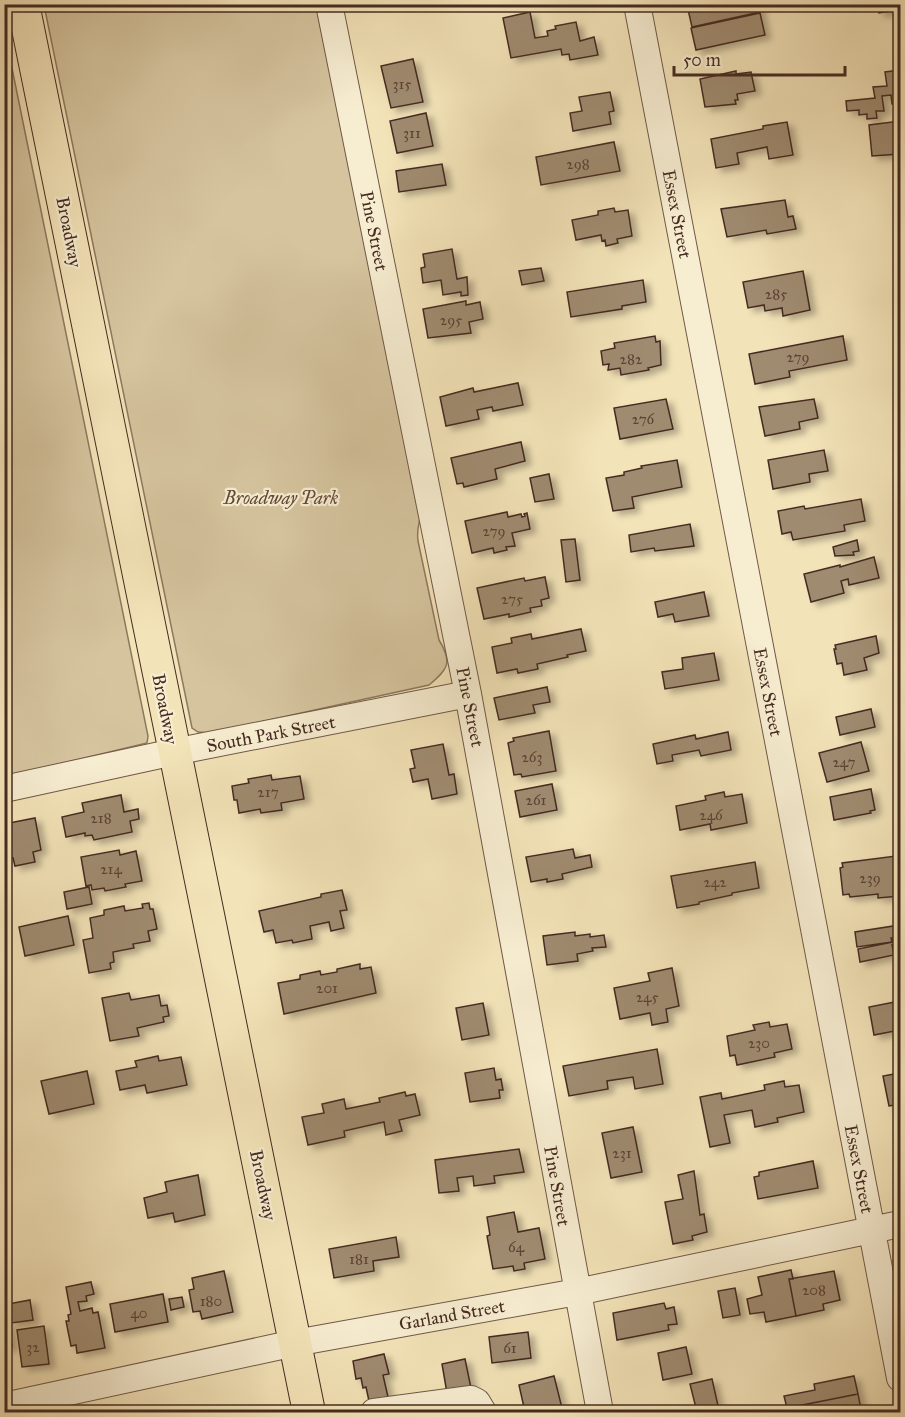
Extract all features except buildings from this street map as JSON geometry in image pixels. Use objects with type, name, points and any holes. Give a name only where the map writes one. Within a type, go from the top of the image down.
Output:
[{"type":"main road","name":"Broadway","points":[[23,4],[309,1413]]},
{"type":"street","name":"Pine Street","points":[[328,4],[468,694],[600,1413]]},
{"type":"street","name":"Essex Street","points":[[637,4],[900,1378]]},
{"type":"street","name":"South Park Street","points":[[4,789],[174,752],[468,694]]},
{"type":"street","name":"Garland Street","points":[[4,1406],[295,1343],[577,1292],[900,1224]]},
{"type":"street","points":[[374,1413],[471,1399],[477,1402],[483,1413]]},
{"type":"green space","name":"Broadway Park","points":[[44,5],[316,5],[421,509],[418,541],[439,640],[447,660],[444,670],[429,685],[210,733],[198,732],[192,728]]},
{"type":"green space","points":[[4,29],[148,736],[147,743],[5,777]]}]
